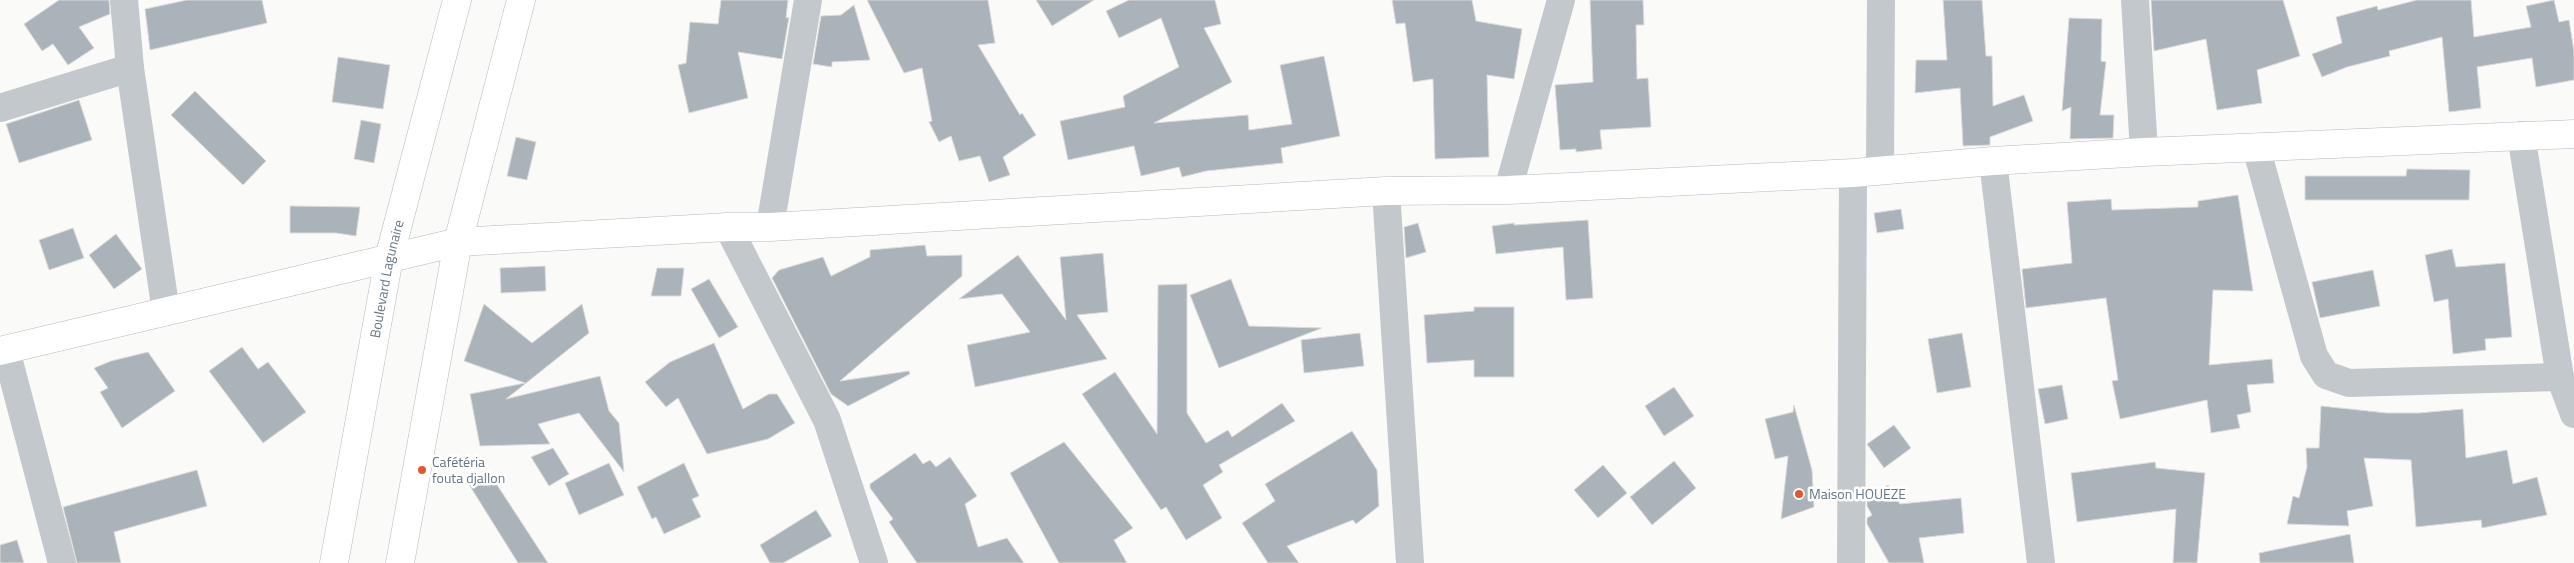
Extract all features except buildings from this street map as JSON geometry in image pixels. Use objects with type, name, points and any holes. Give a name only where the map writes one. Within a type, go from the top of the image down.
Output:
[{"type":"main road","name":"Boulevard Lagunaire","points":[[334,563],[389,258],[457,0]]},
{"type":"main road","points":[[400,563],[458,242],[521,0]]},
{"type":"main road","points":[[3,350],[458,242],[728,226],[770,227],[1386,191],[1508,190],[1853,173],[1992,161],[2144,152],[2574,134]]},
{"type":"street","points":[[124,0],[130,68],[166,312]]},
{"type":"street","points":[[770,227],[808,0]]},
{"type":"street","points":[[1508,190],[1561,0]]},
{"type":"street","points":[[1880,170],[1881,0]]},
{"type":"street","points":[[2135,0],[2144,152]]},
{"type":"street","points":[[0,108],[130,68]]},
{"type":"street","points":[[2521,135],[2560,377],[2574,414]]},
{"type":"street","points":[[2256,147],[2314,356],[2326,375],[2349,383],[2560,377]]},
{"type":"street","points":[[1992,161],[2041,563]]},
{"type":"street","points":[[1851,563],[1853,173]]},
{"type":"street","points":[[1386,191],[1410,563]]},
{"type":"street","points":[[728,226],[827,420],[874,563]]},
{"type":"street","points":[[3,350],[62,563]]},
{"type":"place","name":"Cafétéria fouta djallon","points":[[422,470]]},
{"type":"place","name":"Maison HOUEZE","points":[[1799,494]]}]
